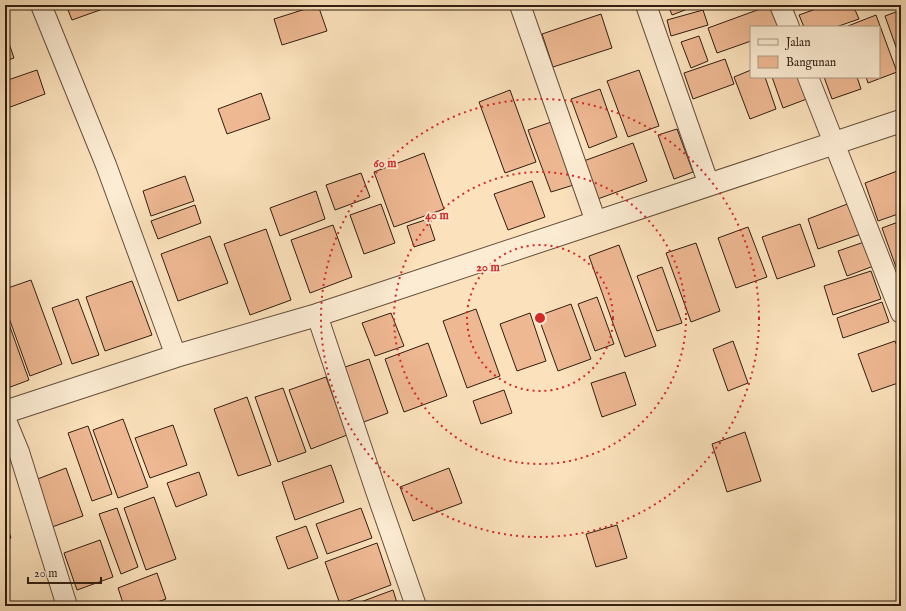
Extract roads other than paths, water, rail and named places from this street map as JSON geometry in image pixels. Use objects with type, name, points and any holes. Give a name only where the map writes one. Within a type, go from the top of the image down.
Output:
[{"type":"street","points":[[41,5],[106,165],[176,356]]},
{"type":"street","points":[[520,5],[596,222]]},
{"type":"street","points":[[646,5],[709,184]]},
{"type":"street","points":[[780,5],[789,26]]},
{"type":"street","points":[[808,78],[901,313]]},
{"type":"street","points":[[5,412],[176,356],[317,315],[901,121]]},
{"type":"street","points":[[317,315],[416,606]]},
{"type":"street","points":[[5,418],[19,452],[66,606]]}]
